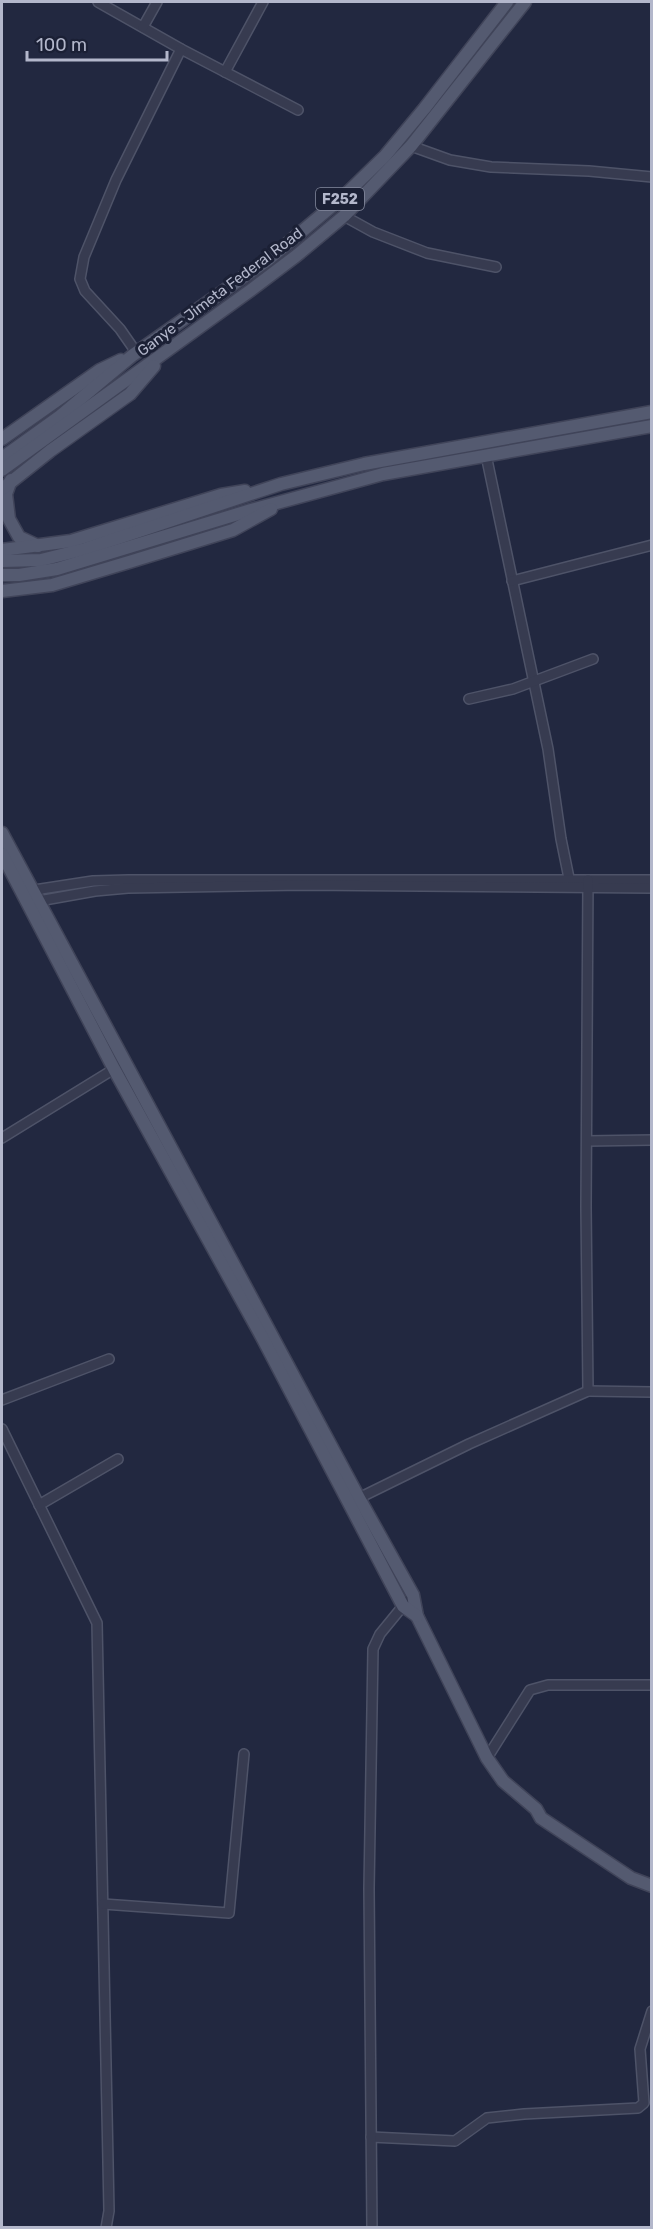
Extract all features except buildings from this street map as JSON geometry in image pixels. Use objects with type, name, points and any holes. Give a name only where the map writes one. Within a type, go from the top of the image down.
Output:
[{"type":"main road","name":"Ganye - Jimeta Federal Road","points":[[2,458],[60,416],[131,357],[308,229],[385,156],[507,2]]},
{"type":"main road","name":"Ganye - Jimeta Federal Road","points":[[2,470],[297,256],[344,216],[411,146],[525,2]]},
{"type":"main road","points":[[2,489],[12,479],[130,394],[168,350]]},
{"type":"main road","points":[[2,439],[100,370],[131,357]]},
{"type":"main road","points":[[2,550],[40,547],[71,541],[221,495],[281,484],[364,464],[651,412]]},
{"type":"main road","points":[[2,575],[20,575],[57,569],[290,498],[383,474],[651,426]]},
{"type":"main road","points":[[12,479],[6,494],[9,519],[19,537],[40,547]]},
{"type":"main road","points":[[2,561],[40,560],[85,549],[281,484]]},
{"type":"main road","points":[[2,591],[52,585],[233,530],[290,498]]},
{"type":"main road","points":[[2,833],[30,897],[114,1069],[262,1337],[402,1606],[417,1616]]},
{"type":"main road","points":[[2,854],[30,897],[413,1595],[417,1616],[487,1758],[503,1781],[536,1809],[541,1818],[631,1878],[651,1886]]},
{"type":"street","points":[[98,2],[181,49],[298,110]]},
{"type":"street","points":[[143,27],[157,2]]},
{"type":"street","points":[[225,72],[263,2]]},
{"type":"street","points":[[131,357],[120,329],[85,291],[80,279],[84,257],[116,180],[181,49]]},
{"type":"street","points":[[411,146],[450,160],[491,167],[589,171],[651,177]]},
{"type":"street","points":[[344,216],[373,232],[426,253],[496,267]]},
{"type":"street","points":[[486,455],[548,749],[570,883]]},
{"type":"street","points":[[512,581],[651,544]]},
{"type":"street","points":[[470,699],[513,689],[594,659]]},
{"type":"street","points":[[30,897],[93,881],[128,880],[570,883],[651,888]]},
{"type":"street","points":[[589,884],[651,880]]},
{"type":"street","points":[[588,1391],[589,884]]},
{"type":"street","points":[[2,1138],[114,1069]]},
{"type":"street","points":[[587,1141],[651,1140]]},
{"type":"street","points":[[2,1400],[109,1359]]},
{"type":"street","points":[[359,1498],[469,1444],[588,1391],[651,1392]]},
{"type":"street","points":[[2,1429],[97,1623],[109,2211],[106,2228]]},
{"type":"street","points":[[39,1505],[118,1459]]},
{"type":"street","points":[[372,2228],[369,1889],[373,1649],[380,1634],[413,1595]]},
{"type":"street","points":[[487,1758],[530,1690],[548,1685],[651,1685]]},
{"type":"street","points":[[103,1904],[229,1913],[244,1754]]},
{"type":"street","points":[[371,2137],[455,2141],[487,2118],[638,2108],[644,2103],[640,2049],[651,2011]]}]
